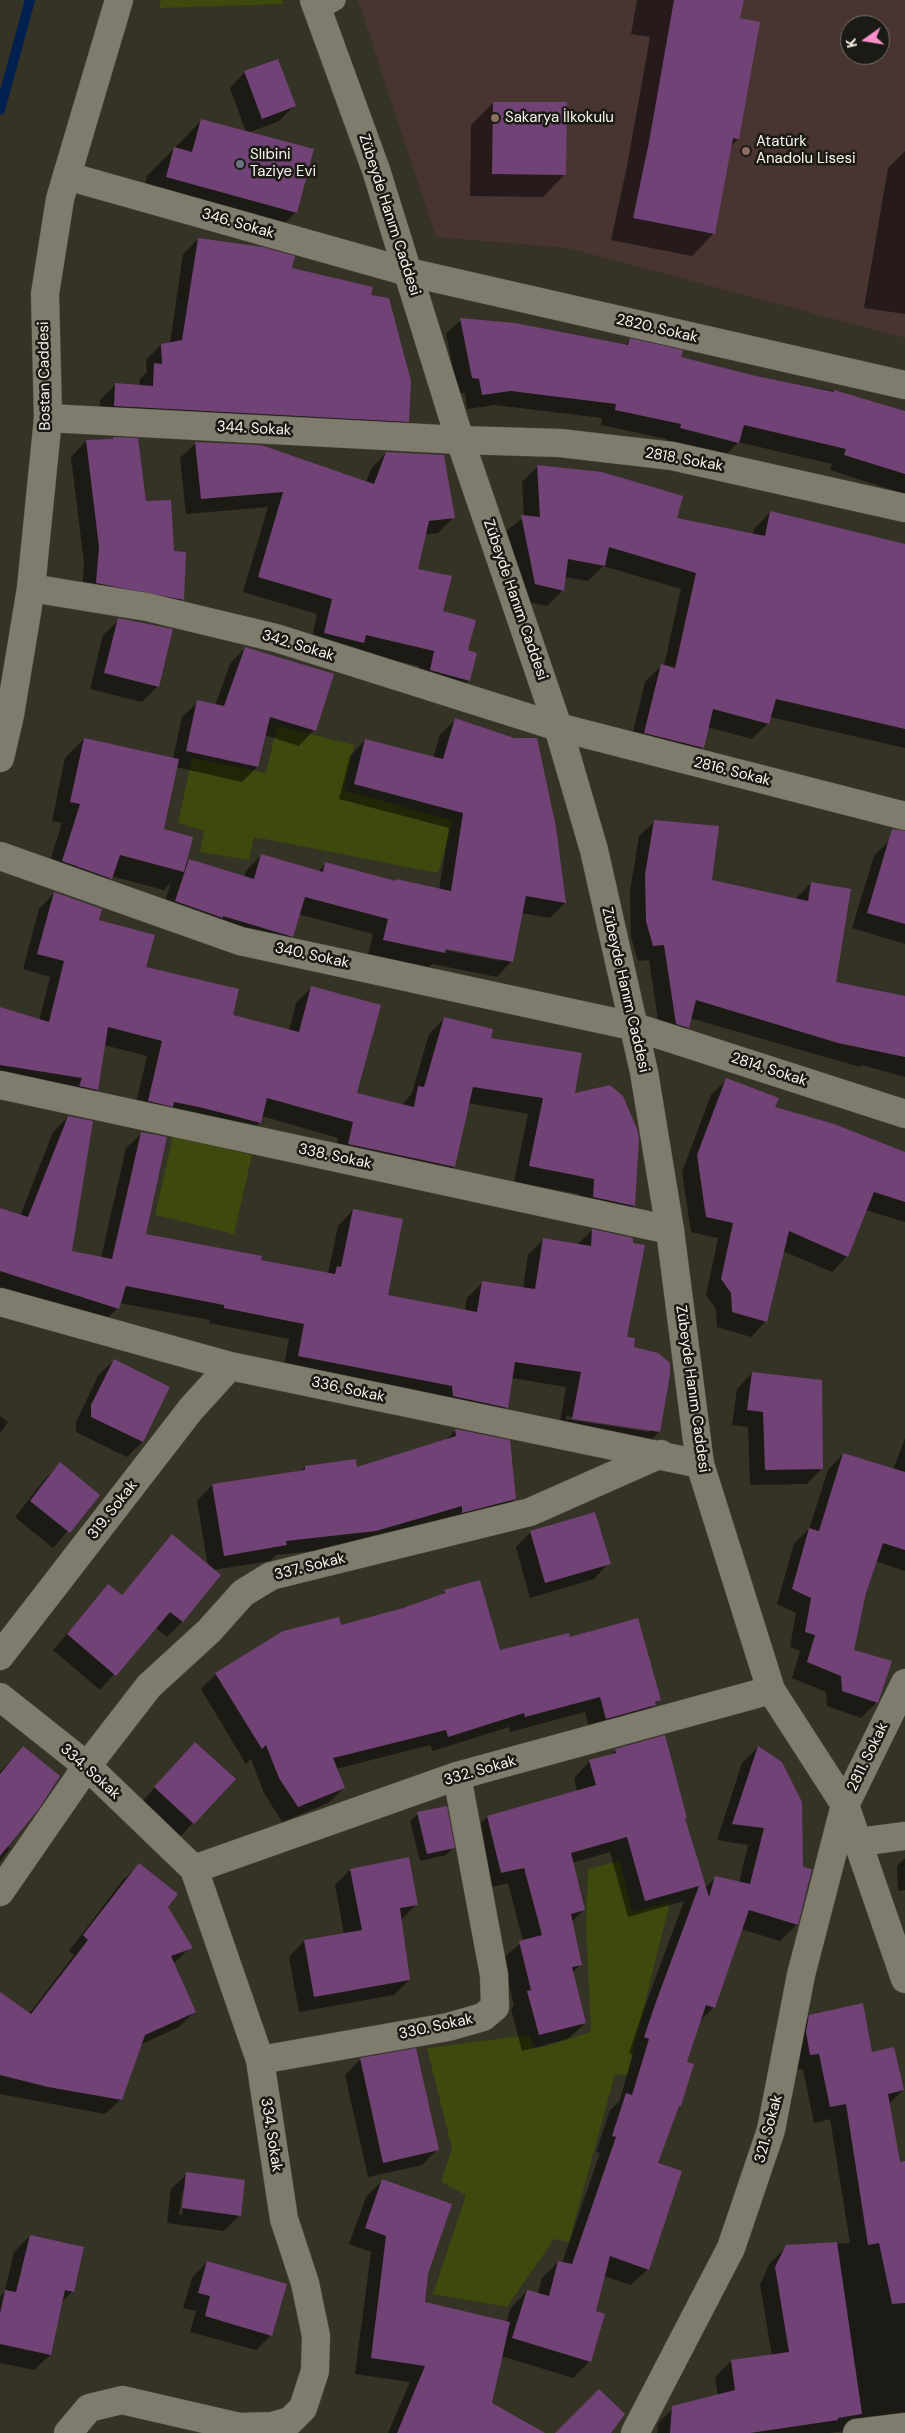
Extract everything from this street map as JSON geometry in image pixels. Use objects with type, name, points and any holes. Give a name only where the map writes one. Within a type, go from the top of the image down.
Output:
[{"type":"street","name":"Bostan Caddesi","points":[[0,758],[10,715],[9,652],[31,588],[48,418],[45,294],[60,199],[119,0]]},
{"type":"street","name":"Zübeyde Hanım Caddesi","points":[[322,3],[460,440],[558,727],[594,850],[632,1026],[644,1072],[670,1230],[700,1464],[771,1690],[845,1805],[905,1979]]},
{"type":"street","name":"346. Sokak","points":[[67,176],[408,272]]},
{"type":"street","name":"2820. Sokak","points":[[408,272],[905,385]]},
{"type":"street","name":"344. Sokak","points":[[48,418],[460,440]]},
{"type":"street","name":"2818. Sokak","points":[[460,440],[560,443],[672,456],[905,508]]},
{"type":"street","name":"342. Sokak","points":[[31,588],[148,607],[276,638],[558,727]]},
{"type":"street","name":"2816. Sokak","points":[[558,727],[905,816]]},
{"type":"street","name":"340. Sokak","points":[[0,856],[240,941],[632,1026]]},
{"type":"street","name":"2814. Sokak","points":[[632,1026],[905,1114]]},
{"type":"street","name":"338. Sokak","points":[[0,1085],[670,1230]]},
{"type":"street","name":"336. Sokak","points":[[0,1302],[230,1366],[661,1454],[700,1464]]},
{"type":"street","name":"319. Sokak","points":[[0,1656],[191,1409],[230,1366]]},
{"type":"street","name":"337. Sokak","points":[[0,1892],[87,1766],[149,1686],[209,1631],[243,1593],[271,1576],[530,1512],[661,1454]]},
{"type":"street","name":"2811. Sokak","points":[[845,1805],[905,1683]]},
{"type":"street","name":"332. Sokak","points":[[194,1869],[456,1776],[771,1690]]},
{"type":"street","name":"334. Sokak","points":[[0,1697],[87,1766],[194,1869],[260,2060],[284,2219],[305,2283],[316,2336],[316,2371],[304,2408],[290,2421],[273,2426],[239,2427],[122,2400],[89,2408],[68,2433]]},
{"type":"street","name":"330. Sokak","points":[[260,2060],[448,2026],[483,2017],[495,2007],[494,1975],[456,1776]]},
{"type":"street","name":"321. Sokak","points":[[635,2433],[731,2248],[772,2130],[801,1976],[845,1805]]},
{"type":"street","points":[[859,1842],[905,1836]]},
{"type":"street","points":[[857,2433],[905,2427]]},
{"type":"shaded area","name":"Atatürk Anadolu Lisesi","points":[[358,0],[905,0],[905,338],[568,248],[436,237]]},
{"type":"green space","points":[[161,0],[282,0],[284,4],[159,8]]},
{"type":"green space","points":[[277,726],[354,745],[344,790],[453,821],[438,873],[254,837],[249,860],[200,852],[204,831],[178,823],[192,758],[266,773]]},
{"type":"green space","points":[[173,1136],[252,1155],[234,1234],[155,1215]]},
{"type":"green space","points":[[620,1861],[632,1912],[670,1902],[627,2075],[615,2074],[569,2242],[554,2239],[507,2307],[433,2294],[466,2195],[441,2182],[452,2148],[427,2048],[529,2035],[535,2049],[591,2032],[586,1924],[588,1869]]},
{"type":"building","points":[[674,0],[744,0],[740,18],[760,22],[739,139],[733,138],[715,234],[633,218],[649,142]]},
{"type":"building","points":[[278,59],[296,106],[262,119],[244,71]]},
{"type":"building","points":[[493,102],[567,102],[566,175],[492,174]]},
{"type":"building","name":"Slıbini Taziye Evi","points":[[201,119],[314,149],[297,213],[166,177],[174,147],[192,152]]},
{"type":"building","points":[[198,238],[263,247],[295,256],[292,268],[373,287],[371,295],[389,298],[411,381],[409,422],[114,406],[115,383],[153,386],[154,363],[162,364],[161,344],[182,340]]},
{"type":"building","points":[[460,318],[515,323],[628,345],[630,338],[683,350],[681,357],[756,376],[834,392],[834,390],[905,411],[905,474],[844,455],[846,449],[744,425],[739,443],[680,428],[681,424],[615,410],[616,404],[511,391],[482,395],[479,379],[472,378]]},
{"type":"building","points":[[113,437],[138,438],[146,501],[171,500],[174,551],[186,552],[184,600],[96,583],[99,547],[86,440],[113,439]]},
{"type":"building","points":[[195,442],[261,445],[374,484],[386,452],[444,455],[455,518],[429,521],[418,569],[452,576],[443,611],[476,620],[468,650],[477,653],[470,681],[430,670],[434,651],[366,635],[364,643],[324,633],[332,599],[258,577],[283,492],[201,499]]},
{"type":"building","points":[[537,465],[602,472],[683,496],[677,518],[765,536],[770,511],[905,544],[905,729],[776,699],[769,724],[713,709],[704,748],[644,733],[661,664],[675,668],[696,573],[609,547],[605,566],[568,559],[564,591],[535,584],[521,515],[540,517]]},
{"type":"building","points":[[118,618],[173,629],[159,687],[104,673]]},
{"type":"building","points":[[245,647],[334,674],[316,731],[270,717],[258,767],[186,751],[197,700],[224,706]]},
{"type":"building","points":[[455,718],[514,738],[537,738],[556,827],[566,903],[526,896],[513,962],[446,949],[445,953],[383,940],[388,919],[305,897],[293,937],[223,916],[223,918],[175,901],[189,859],[254,879],[261,854],[323,872],[325,862],[396,881],[396,879],[451,891],[463,813],[354,784],[365,739],[443,759]]},
{"type":"building","points":[[84,738],[179,759],[164,829],[193,837],[184,872],[120,855],[112,879],[62,861],[80,804],[70,802]]},
{"type":"building","points":[[654,820],[719,826],[712,880],[808,901],[811,882],[851,889],[836,982],[905,996],[905,1057],[838,1043],[696,1000],[689,1028],[676,1024],[664,945],[653,946],[646,921],[645,875]]},
{"type":"building","points":[[892,829],[905,831],[905,924],[867,913]]},
{"type":"building","points":[[54,892],[102,909],[99,920],[155,935],[146,967],[239,989],[233,1015],[299,1032],[311,986],[381,1005],[357,1093],[414,1107],[418,1086],[424,1087],[444,1017],[493,1029],[491,1038],[582,1053],[575,1093],[610,1085],[623,1096],[637,1129],[639,1138],[635,1206],[593,1197],[594,1179],[529,1166],[543,1098],[473,1087],[455,1167],[348,1144],[353,1122],[267,1098],[261,1123],[174,1102],[173,1107],[148,1101],[162,1041],[108,1027],[98,1090],[79,1086],[82,1078],[0,1065],[0,1007],[49,1022],[64,961],[37,954]]},
{"type":"building","points":[[726,1078],[779,1098],[775,1107],[834,1124],[905,1152],[905,1202],[874,1192],[848,1257],[789,1231],[767,1322],[732,1312],[731,1293],[721,1279],[733,1223],[706,1217],[697,1155]]},
{"type":"building","points":[[68,1116],[93,1121],[72,1251],[112,1259],[141,1132],[167,1137],[146,1234],[262,1256],[261,1260],[335,1274],[337,1266],[341,1267],[353,1209],[403,1219],[388,1295],[477,1312],[482,1281],[535,1289],[543,1238],[591,1246],[592,1229],[633,1238],[633,1243],[645,1245],[627,1337],[635,1338],[634,1347],[658,1353],[670,1363],[670,1375],[660,1432],[572,1419],[581,1372],[515,1362],[508,1408],[453,1396],[452,1386],[298,1356],[304,1324],[224,1308],[224,1305],[126,1286],[119,1309],[0,1271],[0,1208],[28,1217]]},
{"type":"building","points":[[114,1359],[170,1387],[143,1442],[91,1417],[91,1405]]},
{"type":"building","points":[[752,1372],[822,1380],[823,1469],[765,1470],[763,1412],[747,1410]]},
{"type":"building","points":[[455,1429],[510,1440],[516,1499],[462,1513],[462,1506],[376,1531],[286,1541],[287,1545],[224,1556],[212,1484],[305,1470],[305,1466],[356,1459],[357,1467],[456,1436]]},
{"type":"building","points":[[843,1453],[905,1472],[905,1550],[883,1543],[866,1593],[854,1650],[892,1661],[878,1703],[842,1691],[841,1676],[807,1662],[815,1635],[805,1632],[811,1598],[792,1589],[809,1528],[819,1531]]},
{"type":"building","points":[[60,1462],[100,1495],[70,1533],[30,1501]]},
{"type":"building","points":[[595,1512],[611,1564],[545,1583],[530,1531]]},
{"type":"building","points":[[172,1534],[221,1575],[183,1622],[170,1612],[116,1676],[67,1634],[108,1584],[122,1595]]},
{"type":"building","points":[[480,1580],[500,1650],[569,1633],[570,1637],[638,1618],[661,1700],[655,1702],[656,1705],[606,1719],[600,1697],[525,1717],[524,1713],[448,1737],[446,1730],[333,1758],[345,1788],[298,1807],[279,1778],[266,1745],[262,1749],[215,1673],[283,1631],[339,1617],[341,1625],[403,1608],[445,1593],[444,1590]]},
{"type":"building","points":[[665,1735],[687,1818],[685,1818],[709,1897],[715,1876],[750,1884],[764,1828],[732,1824],[758,1746],[782,1762],[802,1802],[803,1867],[812,1869],[798,1925],[749,1910],[715,2008],[706,2005],[687,2062],[694,2064],[681,2106],[679,2106],[658,2163],[682,2171],[649,2270],[610,2256],[596,2311],[605,2314],[591,2362],[512,2338],[527,2290],[549,2296],[558,2261],[572,2264],[616,2137],[612,2136],[626,2093],[632,2095],[649,2039],[644,2037],[699,1886],[645,1901],[627,1837],[571,1853],[585,1910],[571,1914],[582,1965],[572,1967],[586,2023],[539,2035],[527,1991],[531,1990],[519,1941],[542,1935],[524,1868],[501,1873],[487,1816],[596,1785],[589,1760],[616,1753],[615,1749]]},
{"type":"building","points":[[195,1742],[236,1779],[194,1824],[154,1787]]},
{"type":"building","points":[[23,1746],[60,1776],[38,1810],[0,1856],[0,1774]]},
{"type":"building","points":[[447,1806],[455,1848],[427,1854],[417,1812]]},
{"type":"building","points":[[409,1857],[418,1905],[400,1908],[410,1980],[314,1997],[304,1940],[362,1930],[350,1869]]},
{"type":"building","points":[[139,1863],[178,1894],[168,1907],[193,1948],[171,1956],[196,2012],[145,2035],[122,2100],[48,2087],[0,2075],[0,1992],[31,2014],[88,1940],[83,1935]]},
{"type":"building","points":[[863,2003],[872,2052],[894,2047],[904,2090],[888,2094],[900,2162],[905,2161],[905,2303],[892,2304],[879,2243],[868,2245],[846,2104],[830,2107],[819,2054],[810,2055],[806,2032],[809,2015]]},
{"type":"building","points":[[416,2048],[439,2150],[383,2163],[360,2058]]},
{"type":"building","points":[[186,2172],[245,2180],[241,2216],[182,2208]]},
{"type":"building","points":[[382,2179],[452,2204],[428,2274],[425,2302],[510,2322],[492,2403],[545,2433],[397,2433],[425,2366],[371,2358],[386,2236],[365,2228]]},
{"type":"building","points":[[30,2235],[84,2247],[74,2292],[65,2290],[51,2355],[0,2344],[0,2314],[5,2290],[16,2292]]},
{"type":"building","points":[[837,2242],[862,2414],[838,2418],[838,2420],[750,2433],[670,2433],[672,2406],[735,2390],[731,2360],[789,2352],[775,2267],[786,2245]]},
{"type":"building","points":[[207,2261],[287,2284],[272,2336],[205,2316],[210,2296],[198,2293]]},
{"type":"building","points":[[599,2389],[625,2414],[611,2433],[555,2433]]},
{"type":"waterway","points":[[0,110],[30,0]]},
{"type":"place","name":"Sakarya İlkokulu","points":[[495,118]]},
{"type":"place","name":"Atatürk Anadolu Lisesi","points":[[746,151]]},
{"type":"place","name":"Slıbini Taziye Evi","points":[[240,164]]}]
